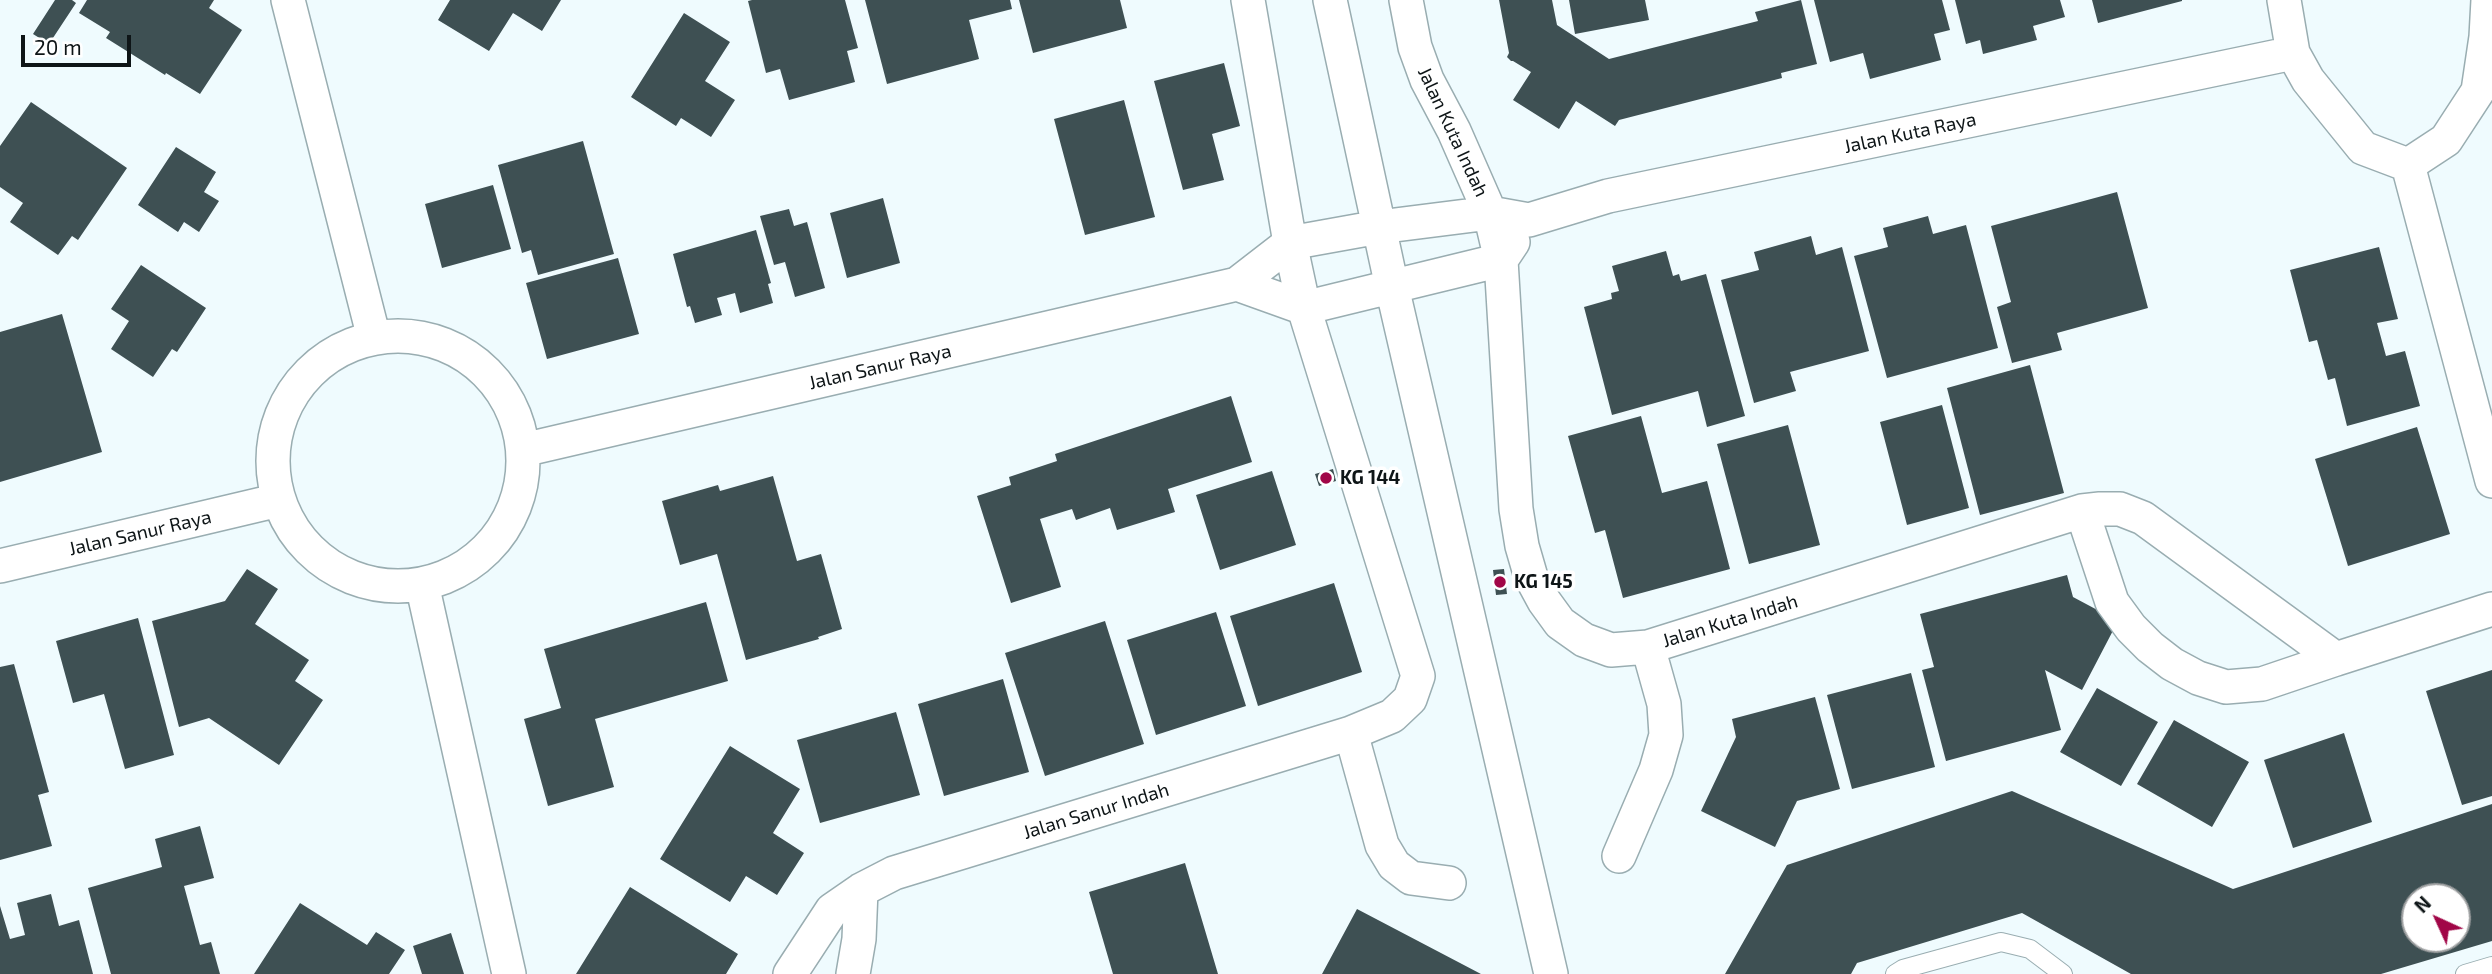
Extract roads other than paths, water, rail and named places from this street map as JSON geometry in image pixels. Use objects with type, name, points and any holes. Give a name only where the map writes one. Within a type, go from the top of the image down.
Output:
[{"type":"street","points":[[288,0],[374,338]]},
{"type":"street","points":[[1248,0],[1290,243],[1304,307]]},
{"type":"street","points":[[1330,0],[1392,287],[1550,974]]},
{"type":"street","name":"Jalan Kuta Indah","points":[[1405,0],[1415,47],[1427,80],[1454,131],[1490,213],[1501,260],[1516,509],[1522,546],[1531,577],[1560,622],[1584,640],[1611,650],[1648,647],[2082,511],[2120,509],[2143,518],[2336,659]]},
{"type":"street","points":[[2284,0],[2293,53],[2308,80],[2363,148],[2408,165]]},
{"type":"street","points":[[2408,165],[2446,140],[2478,91],[2488,0]]},
{"type":"street","name":"Jalan Kuta Raya","points":[[1379,227],[1490,213],[1529,220],[1608,196],[2293,53]]},
{"type":"street","points":[[2408,165],[2492,481]]},
{"type":"street","points":[[1237,284],[1304,307],[1501,260],[1529,220]]},
{"type":"street","name":"Jalan Sanur Raya","points":[[523,450],[1237,284],[1290,243],[1379,227]]},
{"type":"street","name":"Jalan Sanur Indah","points":[[790,974],[832,911],[861,890],[894,873],[1351,733],[1392,716],[1410,699],[1418,676],[1304,307]]},
{"type":"street","points":[[409,336],[443,343],[474,360],[498,385],[516,415],[523,450],[521,486],[508,520],[486,550],[457,572],[422,584],[386,586],[350,577],[320,559],[295,533],[279,500],[273,466],[274,454],[277,431],[290,398],[312,371],[341,350],[374,338],[409,336]]},
{"type":"street","name":"Jalan Sanur Raya","points":[[0,566],[279,500]]},
{"type":"street","points":[[2082,511],[2112,602],[2131,628],[2172,664],[2198,678],[2226,687],[2262,684],[2492,609]]},
{"type":"street","points":[[422,584],[509,974]]},
{"type":"street","points":[[1619,856],[1656,770],[1666,734],[1664,704],[1648,647]]},
{"type":"street","points":[[1351,733],[1382,845],[1394,865],[1411,878],[1449,883]]},
{"type":"street","points":[[853,974],[859,939],[861,890]]},
{"type":"lane","points":[[1895,974],[1903,969],[2001,942],[2030,949],[2063,974]]},
{"type":"lane","points":[[2465,974],[2492,966]]},
{"type":"place","name":"KG 144","points":[[1326,478]]},
{"type":"place","name":"KG 145","points":[[1500,582]]}]
